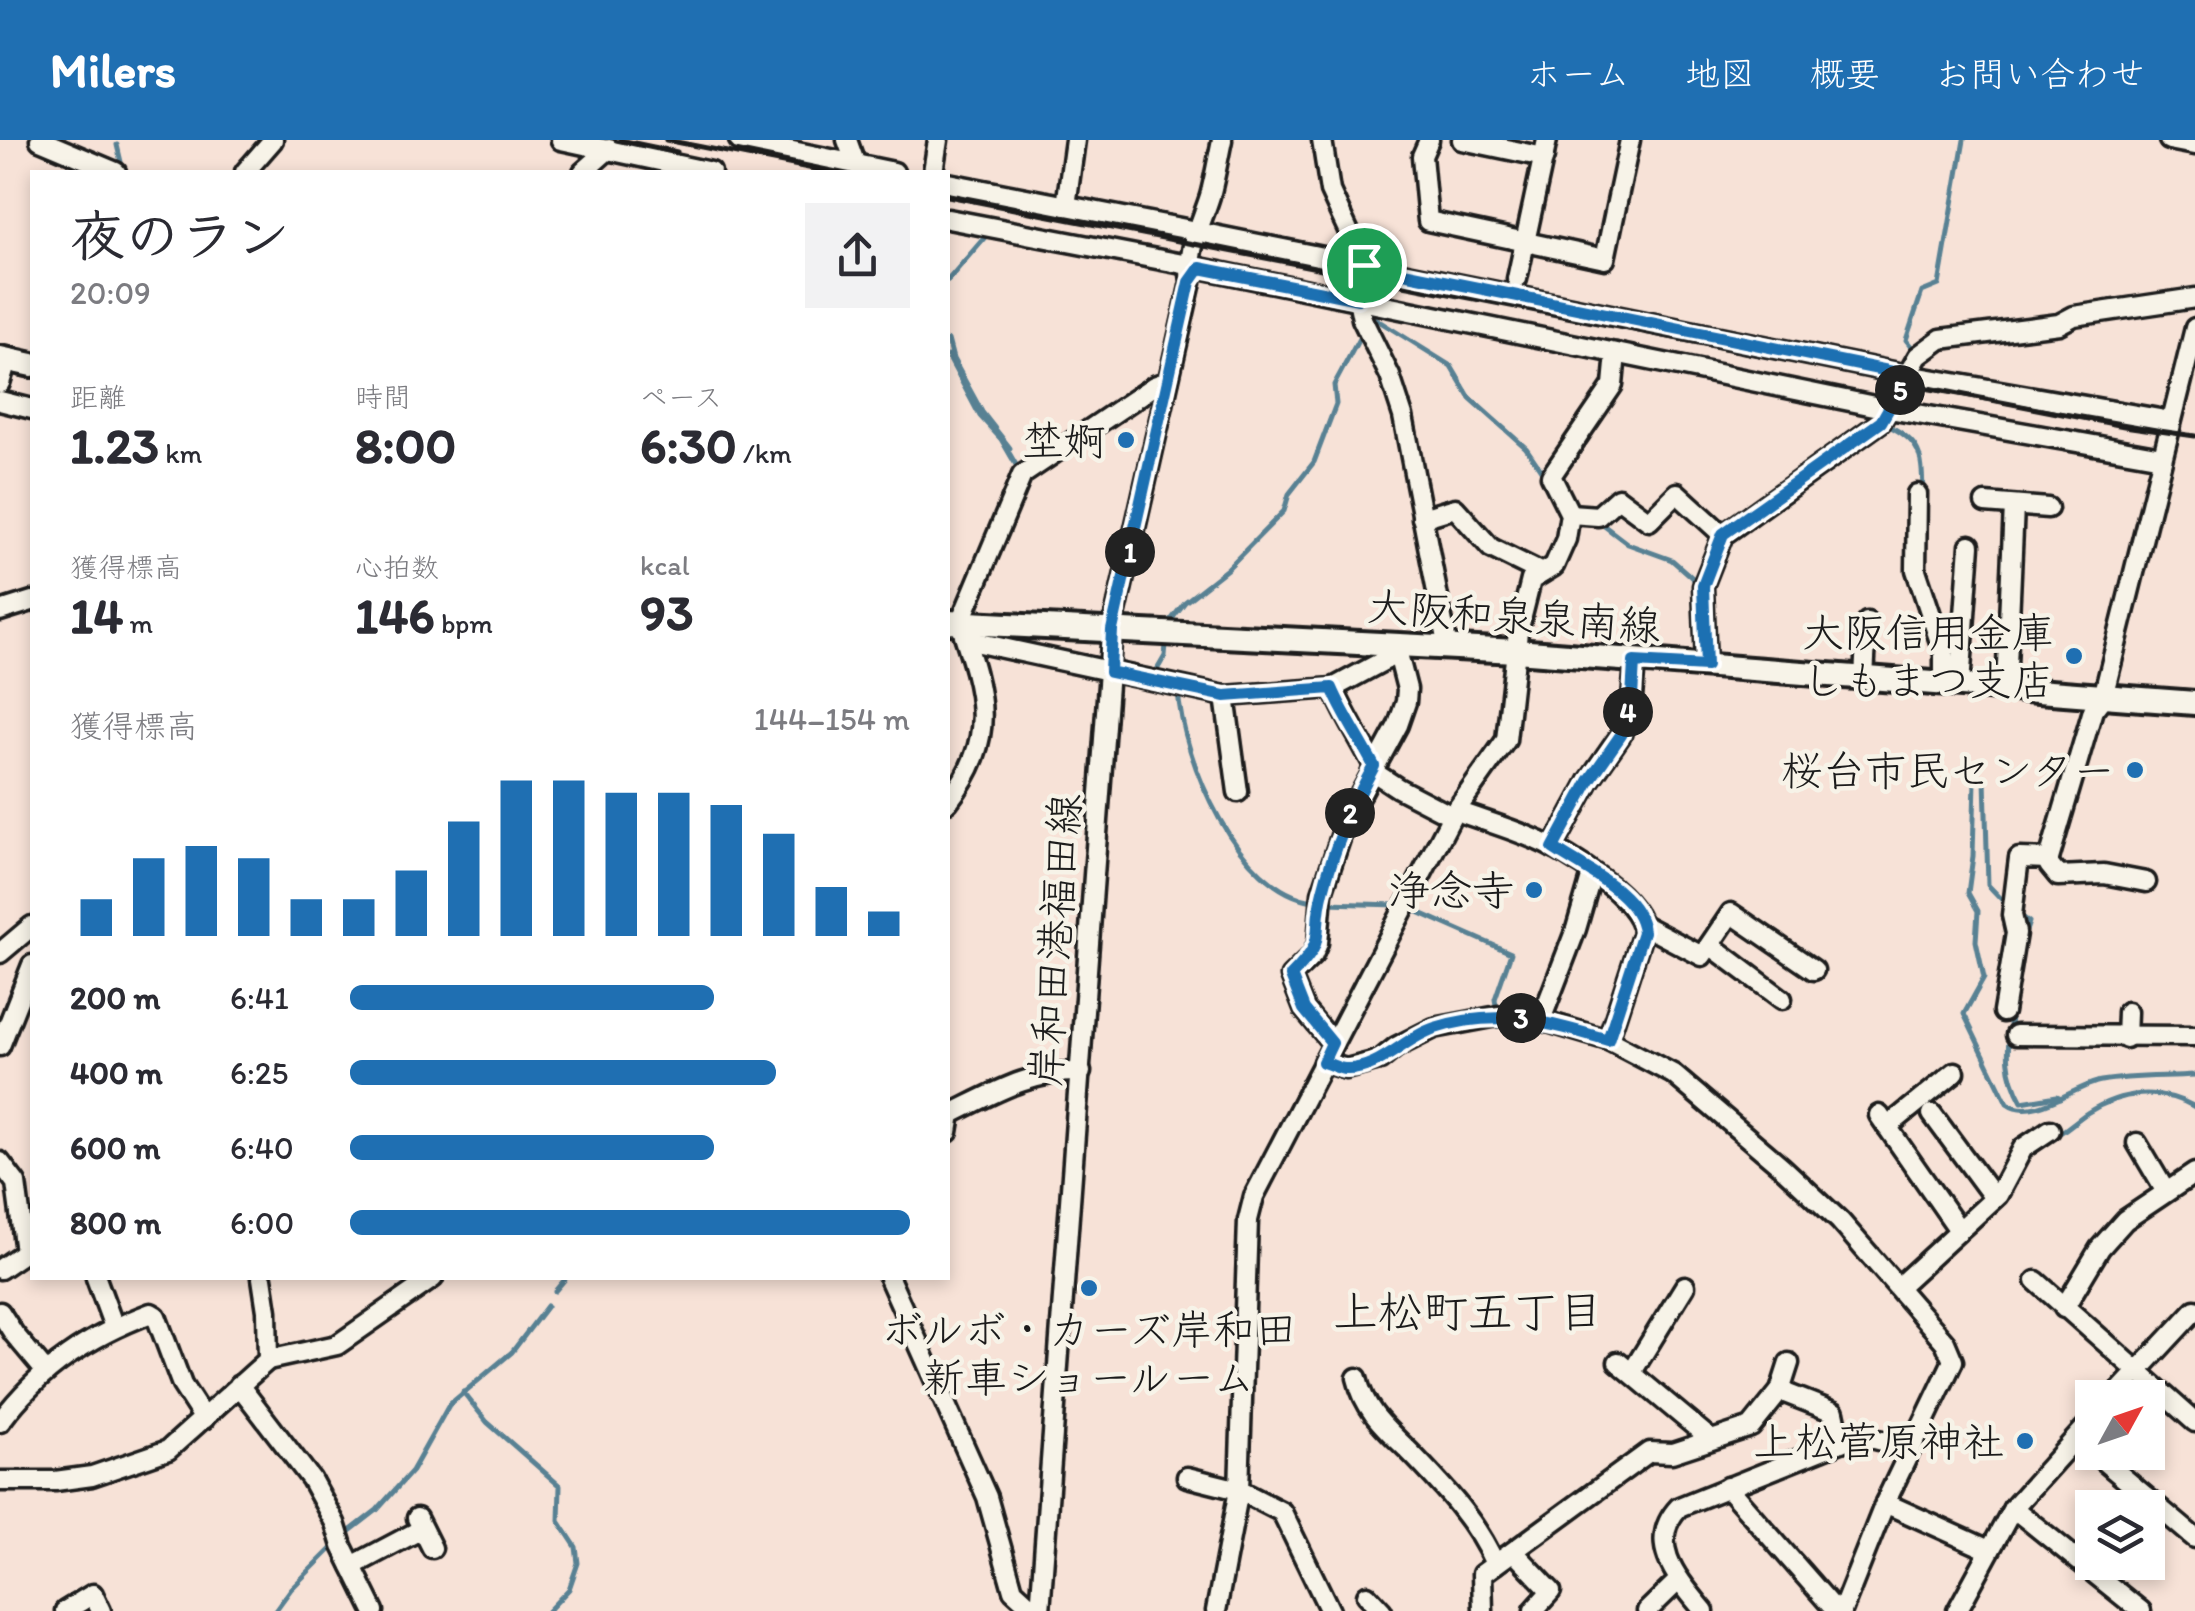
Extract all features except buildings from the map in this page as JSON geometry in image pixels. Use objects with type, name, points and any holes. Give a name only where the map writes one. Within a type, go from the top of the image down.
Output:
[{"type":"main road","points":[[3,359],[30,365]]},
{"type":"main road","name":"大阪和泉泉南線","points":[[958,629],[1112,630],[1397,649],[1516,651],[2195,702]]},
{"type":"street","points":[[40,140],[111,170]]},
{"type":"street","points":[[248,170],[274,140]]},
{"type":"street","points":[[561,140],[613,147],[703,170]]},
{"type":"street","points":[[739,140],[883,170]]},
{"type":"street","points":[[847,140],[856,165]]},
{"type":"street","points":[[934,170],[938,140]]},
{"type":"street","points":[[1066,206],[1076,140]]},
{"type":"street","name":"岸和田港福田線","points":[[1038,1611],[1112,630],[1222,140]]},
{"type":"street","points":[[1322,140],[1330,191],[1364,265],[1358,299],[1362,319],[1390,376],[1404,416],[1448,649]]},
{"type":"street","points":[[1429,140],[1422,156],[1428,221],[1605,259],[1630,140]]},
{"type":"street","points":[[1462,140],[1545,148],[1517,279]]},
{"type":"street","points":[[2169,140],[2195,144]]},
{"type":"street","points":[[585,170],[613,147]]},
{"type":"street","points":[[613,147],[624,170]]},
{"type":"street","points":[[950,183],[1908,375],[2171,421]]},
{"type":"street","points":[[950,220],[1193,271],[1358,299],[1889,409],[2162,458]]},
{"type":"street","points":[[1706,666],[1703,586],[1723,534],[1881,422],[1918,356],[1941,339],[2059,324],[2074,316],[2195,298]]},
{"type":"street","points":[[2146,882],[2104,874],[2058,876],[2049,859],[2093,710],[2103,697],[2195,328]]},
{"type":"street","points":[[1216,1611],[1239,1490],[1248,1220],[1254,1196],[1455,813],[1506,740],[1516,651],[1531,580],[1554,566],[1570,514],[1551,476],[1613,384],[1616,353]]},
{"type":"street","points":[[0,383],[3,359]]},
{"type":"street","points":[[950,799],[977,756],[982,731],[978,677],[958,629],[1022,475],[1154,386],[1168,382]]},
{"type":"street","points":[[0,400],[30,408]]},
{"type":"street","points":[[1570,514],[1598,516],[1618,498],[1650,521],[1676,493],[1723,534]]},
{"type":"street","points":[[1918,494],[1916,570],[1952,684]]},
{"type":"street","points":[[1986,503],[2048,508]]},
{"type":"street","points":[[2006,688],[2014,506]]},
{"type":"street","points":[[1422,518],[1455,508],[1491,548],[1542,574]]},
{"type":"street","points":[[1952,684],[1970,545]]},
{"type":"street","points":[[0,611],[30,603]]},
{"type":"street","points":[[1864,678],[1866,622]]},
{"type":"street","points":[[958,629],[1110,672],[1225,696],[1332,688],[1397,649],[1407,688],[1406,702],[1398,725],[1346,821],[1322,893],[1318,943],[1291,976],[1304,1009],[1332,1043]]},
{"type":"street","points":[[1553,848],[1589,781],[1621,735],[1632,698],[1634,662]]},
{"type":"street","points":[[1332,688],[1373,768],[1398,788],[1553,848],[1625,897],[1643,925],[1702,956],[1732,914],[1814,970]]},
{"type":"street","points":[[1225,696],[1238,792]]},
{"type":"street","points":[[2003,1012],[1999,972],[2016,933],[2008,891],[2019,858],[2049,859]]},
{"type":"street","points":[[1541,1020],[1576,929],[1592,874]]},
{"type":"street","points":[[1608,1040],[1643,925]]},
{"type":"street","points":[[0,954],[30,928]]},
{"type":"street","points":[[1710,945],[1782,999]]},
{"type":"street","points":[[0,1046],[30,970]]},
{"type":"street","points":[[2126,1038],[2127,1012]]},
{"type":"street","points":[[1323,1062],[1346,1069],[1380,1060],[1396,1047],[1434,1028],[1498,1016],[1541,1020],[1608,1040],[1673,1074],[1700,1094],[1840,1222],[1946,1342],[1953,1361],[1910,1448],[1839,1611],[1727,1487]]},
{"type":"street","points":[[2016,1035],[2195,1036]]},
{"type":"street","points":[[950,1120],[951,1114],[1018,1081],[1061,1070],[1081,1072]]},
{"type":"street","points":[[1955,1072],[1883,1121],[1959,1230]]},
{"type":"street","points":[[1932,1114],[1994,1198]]},
{"type":"street","points":[[1898,1287],[1994,1198],[2023,1148],[2050,1130]]},
{"type":"street","points":[[2137,1143],[2166,1192]]},
{"type":"street","points":[[0,1162],[16,1183],[29,1254],[0,1270]]},
{"type":"street","points":[[2064,1308],[2100,1248],[2125,1220],[2195,1173]]},
{"type":"street","points":[[97,1280],[114,1327]]},
{"type":"street","points":[[262,1280],[268,1311],[268,1360]]},
{"type":"street","points":[[0,1481],[54,1482],[92,1476],[168,1450],[268,1360],[337,1345],[429,1280]]},
{"type":"street","points":[[890,1280],[987,1498],[1013,1590],[1038,1611]]},
{"type":"street","points":[[2036,1281],[2195,1422]]},
{"type":"street","points":[[1685,1286],[1625,1367],[1709,1438]]},
{"type":"street","points":[[2129,1380],[2195,1310]]},
{"type":"street","points":[[0,1312],[46,1372]]},
{"type":"street","points":[[0,1422],[46,1372],[87,1340],[151,1313],[156,1316],[182,1385],[204,1419]]},
{"type":"street","points":[[1482,1611],[1482,1574],[1649,1452],[1672,1453],[1752,1427],[1780,1390],[1789,1363]]},
{"type":"street","points":[[1358,1378],[1361,1396],[1381,1426],[1410,1452],[1482,1534],[1495,1564]]},
{"type":"street","points":[[239,1385],[311,1480],[374,1611]]},
{"type":"street","points":[[1780,1390],[1834,1412],[1840,1442]]},
{"type":"street","points":[[1704,1611],[1679,1580],[1662,1540],[1666,1521],[1680,1507],[1859,1435],[1910,1448]]},
{"type":"street","points":[[1957,1611],[2013,1508],[2075,1439]]},
{"type":"street","points":[[2114,1470],[2195,1538]]},
{"type":"street","points":[[1187,1476],[1239,1490],[1282,1512],[1330,1611]]},
{"type":"street","points":[[1885,1503],[1990,1550]]},
{"type":"street","points":[[2013,1508],[2141,1611]]},
{"type":"street","points":[[352,1566],[420,1524],[432,1548]]},
{"type":"street","points":[[1514,1552],[1551,1591],[1534,1610]]},
{"type":"street","points":[[1647,1611],[1679,1580]]},
{"type":"street","points":[[65,1611],[93,1594],[101,1611]]},
{"type":"street","points":[[1366,1595],[1382,1611]]},
{"type":"waterway","points":[[1915,351],[1906,340],[1922,292],[1939,285],[1964,140]]},
{"type":"waterway","points":[[117,145],[121,162]]},
{"type":"waterway","points":[[950,278],[985,237]]},
{"type":"waterway","points":[[1374,318],[1451,366],[1470,398],[1526,448],[1545,476]]},
{"type":"waterway","points":[[1168,624],[1185,602],[1227,569],[1284,511],[1289,494],[1314,462],[1336,404],[1334,385],[1362,333]]},
{"type":"waterway","points":[[950,348],[982,412],[1010,448]]},
{"type":"waterway","points":[[950,360],[980,416],[1001,439],[1019,470]]},
{"type":"waterway","points":[[1887,425],[1908,438],[1918,452],[1923,494]]},
{"type":"waterway","points":[[1599,522],[1628,544],[1672,560],[1697,582]]},
{"type":"waterway","points":[[1154,675],[1165,656],[1166,644]]},
{"type":"waterway","points":[[1178,690],[1190,751],[1219,818],[1261,874],[1286,892],[1314,901]]},
{"type":"waterway","points":[[1985,779],[1988,885],[2008,906]]},
{"type":"waterway","points":[[1975,780],[1968,893],[1978,911],[1976,941],[1984,978],[1964,1014],[2007,1103],[2029,1108],[2101,1081],[2195,1075]]},
{"type":"waterway","points":[[1326,903],[1398,905]]},
{"type":"waterway","points":[[1409,908],[1511,953],[1495,999],[1497,1011]]},
{"type":"waterway","points":[[2021,916],[2029,922],[2022,943]]},
{"type":"waterway","points":[[2012,1008],[2009,1067],[2022,1102],[2061,1098]]},
{"type":"waterway","points":[[2053,1137],[2087,1113],[2127,1096],[2168,1096],[2195,1107]]},
{"type":"waterway","points":[[555,1291],[564,1280]]},
{"type":"waterway","points":[[346,1534],[377,1510],[412,1471],[449,1405],[512,1352],[547,1306]]},
{"type":"waterway","points":[[463,1392],[487,1422],[560,1486],[559,1521],[576,1547],[578,1563],[569,1589],[548,1611]]},
{"type":"waterway","points":[[989,1538],[1003,1590],[1022,1611]]},
{"type":"waterway","points":[[275,1611],[334,1546]]},
{"type":"railway","points":[[620,140],[677,152]]},
{"type":"railway","points":[[666,140],[819,170]]},
{"type":"railway","points":[[950,196],[2124,426],[2195,436]]},
{"type":"place","name":"埜婀","points":[[1126,440]]},
{"type":"place","name":"大阪信用金庫 しもまつ支店","points":[[2074,656]]},
{"type":"place","name":"桜台市民センター","points":[[2135,770]]},
{"type":"place","name":"浄念寺","points":[[1534,890]]},
{"type":"place","name":"ボルボ・カーズ岸和田 新車ショールーム","points":[[1089,1288]]},
{"type":"place","name":"上松菅原神社","points":[[2025,1441]]},
{"type":"district","name":"上松町五丁目","points":[[1468,1311]]},
{"type":"route","points":[[1364,265],[1908,375],[1881,422],[1723,534],[1703,586],[1706,666],[1634,662],[1632,698],[1621,735],[1589,781],[1553,848],[1625,897],[1642,920],[1643,932],[1608,1040],[1541,1020],[1498,1016],[1434,1028],[1396,1047],[1380,1060],[1346,1069],[1323,1062],[1332,1043],[1304,1009],[1291,976],[1318,943],[1322,893],[1346,821],[1374,766],[1356,731],[1348,724],[1332,688],[1225,696],[1110,672],[1112,630],[1190,282],[1200,268],[1358,299],[1364,265]]}]
